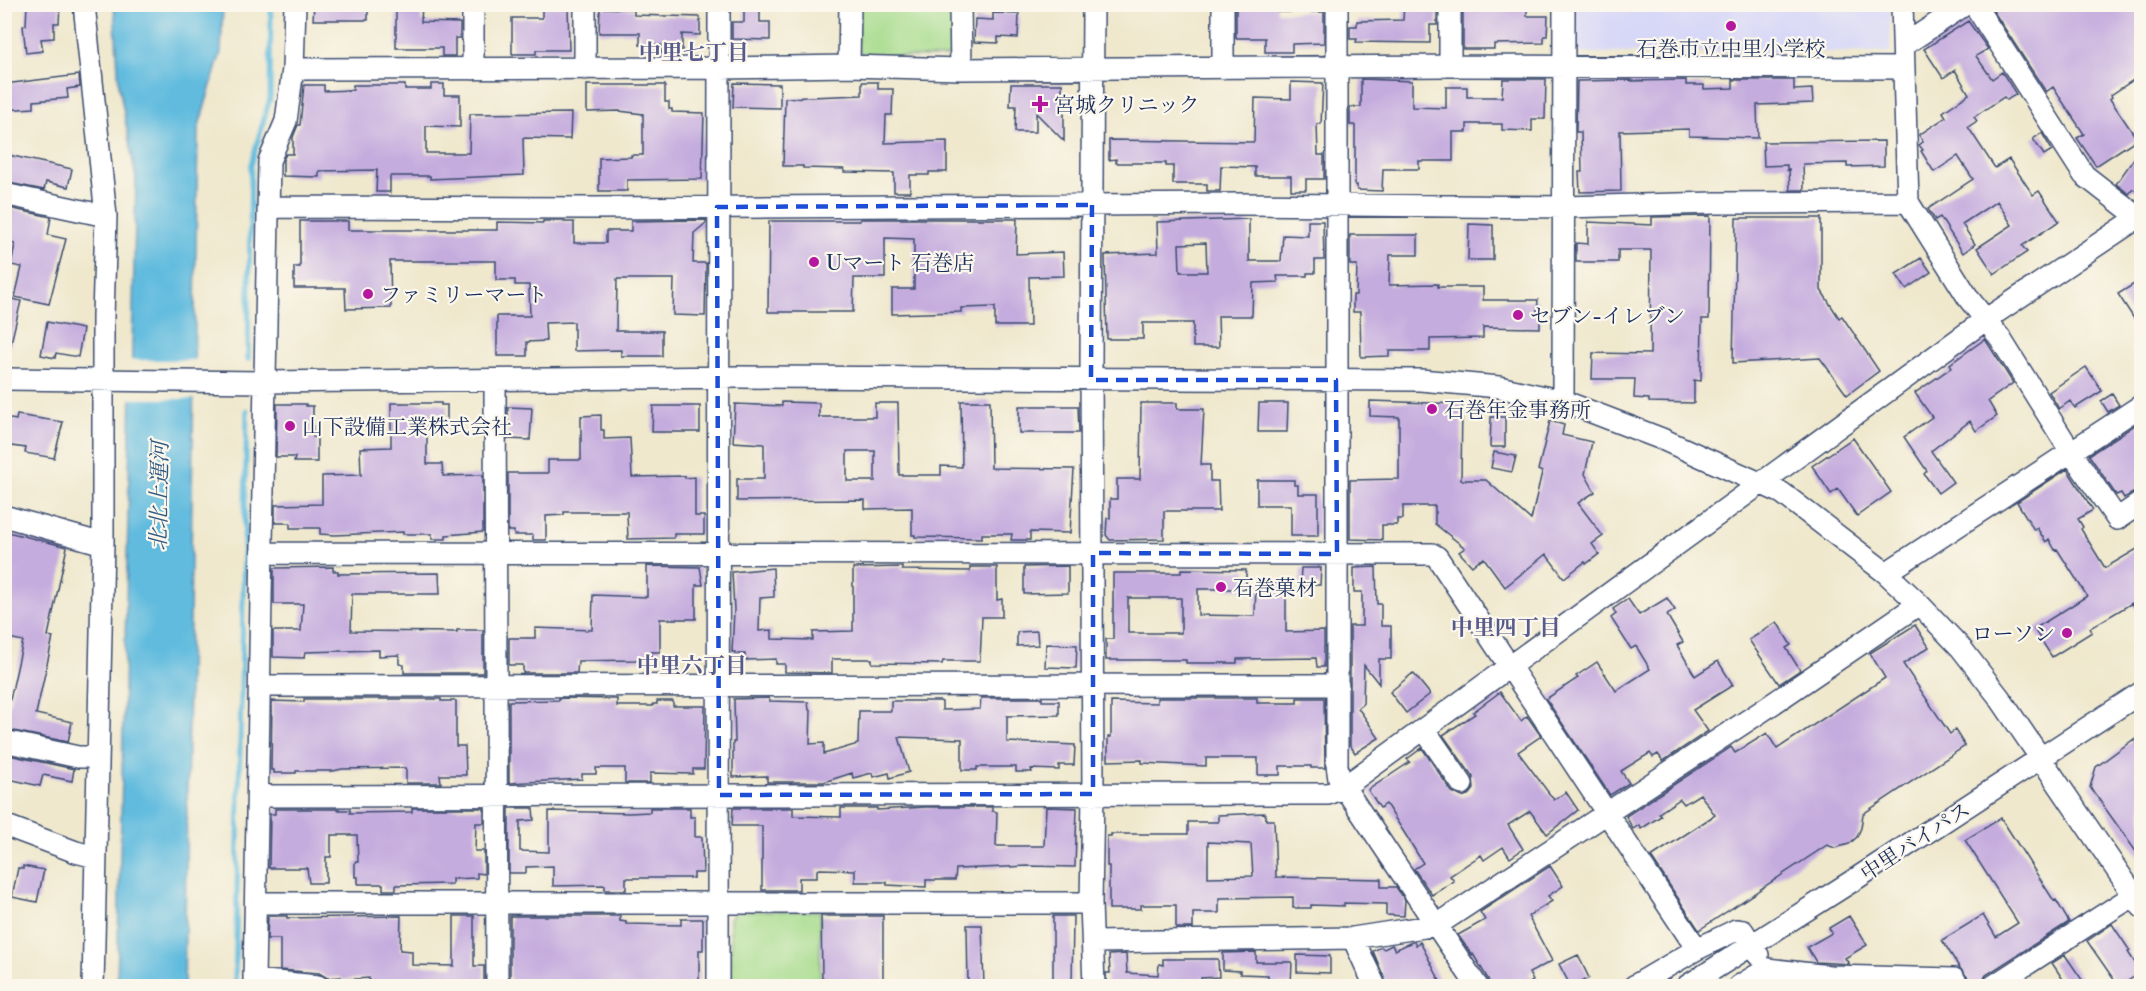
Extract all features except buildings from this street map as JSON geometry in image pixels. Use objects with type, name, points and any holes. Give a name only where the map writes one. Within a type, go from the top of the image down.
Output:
[{"type":"street","points":[[84,4],[106,216],[112,381],[103,544],[94,857],[93,987]]},
{"type":"street","points":[[295,4],[293,69],[286,121],[268,161],[263,553],[253,983],[318,987]]},
{"type":"street","points":[[473,4],[473,69]]},
{"type":"street","points":[[585,4],[585,69]]},
{"type":"street","points":[[718,987],[719,4]]},
{"type":"street","points":[[849,66],[850,4]]},
{"type":"street","points":[[960,4],[961,69]]},
{"type":"street","points":[[1093,4],[1091,903],[1094,987]]},
{"type":"street","points":[[1223,4],[1223,68]]},
{"type":"street","points":[[1337,4],[1337,765],[1339,778],[1344,787],[1477,987]]},
{"type":"street","points":[[1450,4],[1450,66]]},
{"type":"street","points":[[1563,400],[1564,4]]},
{"type":"street","points":[[1902,4],[1908,202],[1969,299],[2001,338],[2116,519],[2142,502]]},
{"type":"street","points":[[1904,45],[1966,4]]},
{"type":"street","points":[[258,796],[1328,794],[1344,787],[1985,320],[2141,217],[2084,176],[1974,4]]},
{"type":"street","points":[[293,69],[849,66],[961,69],[1450,66],[1904,68]]},
{"type":"street","points":[[4,194],[106,216]]},
{"type":"street","points":[[269,207],[1092,205],[1564,207],[1714,203],[1908,202]]},
{"type":"street","points":[[4,379],[265,382],[719,378],[1336,380],[1439,382],[1499,387],[1563,400],[1662,439],[1782,493],[1886,573],[1919,604],[1976,665],[2139,897],[2004,984]]},
{"type":"street","points":[[495,380],[497,987]]},
{"type":"street","points":[[1886,573],[2142,405]]},
{"type":"street","points":[[4,516],[103,544]]},
{"type":"street","points":[[263,553],[1432,554],[1437,557],[1511,667],[1697,949]]},
{"type":"street","points":[[1093,942],[1353,938],[1437,925],[1762,711],[1919,604]]},
{"type":"street","points":[[260,686],[1338,685]]},
{"type":"street","name":"中里バイパス","points":[[1687,987],[2142,692]]},
{"type":"street","points":[[1424,729],[1462,784]]},
{"type":"street","points":[[4,741],[78,757],[97,757]]},
{"type":"street","points":[[4,825],[94,857]]},
{"type":"street","points":[[256,903],[1091,903]]},
{"type":"street","points":[[1634,987],[1697,949],[1736,930],[1743,931],[1767,969]]},
{"type":"street","points":[[1353,938],[1375,987]]},
{"type":"street","points":[[1739,987],[1767,969],[1830,976],[1954,979],[1959,987]]},
{"type":"highlighted area","points":[[1092,205],[1091,380],[1336,380],[1337,554],[1093,553],[1093,794],[719,795],[717,207]]},
{"type":"shaded area","name":"石巻市立中里小学校","points":[[1572,5],[1890,5],[1890,52],[1578,53],[1572,47]]},
{"type":"green space","points":[[857,5],[953,5],[954,51],[947,57],[863,56],[858,49]]},
{"type":"green space","points":[[738,911],[820,911],[820,986],[732,986],[730,918]]},
{"type":"water","name":"北北上運河","points":[[114,5],[223,5],[221,52],[198,129],[184,986],[117,986],[136,178],[119,86]]},
{"type":"pier","points":[[129,360],[198,360],[197,399],[128,399]]},
{"type":"waterway","points":[[248,359],[251,165],[270,98],[271,4]]},
{"type":"waterway","points":[[235,986],[247,410]]},
{"type":"place","name":"石巻市立中里小学校","points":[[1731,26]]},
{"type":"place","name":"宮城クリニック","points":[[1040,104]]},
{"type":"place","name":"Uマート 石巻店","points":[[814,262]]},
{"type":"place","name":"ファミリーマート","points":[[368,294]]},
{"type":"place","name":"セブン-イレブン","points":[[1518,315]]},
{"type":"place","name":"石巻年金事務所","points":[[1432,409]]},
{"type":"place","name":"山下設備工業株式会社","points":[[290,426]]},
{"type":"place","name":"石巻菓材","points":[[1221,587]]},
{"type":"place","name":"ローソン","points":[[2067,633]]},
{"type":"district","name":"中里七丁目","points":[[694,52]]},
{"type":"district","name":"中里四丁目","points":[[1506,627]]},
{"type":"district","name":"中里六丁目","points":[[692,665]]}]
